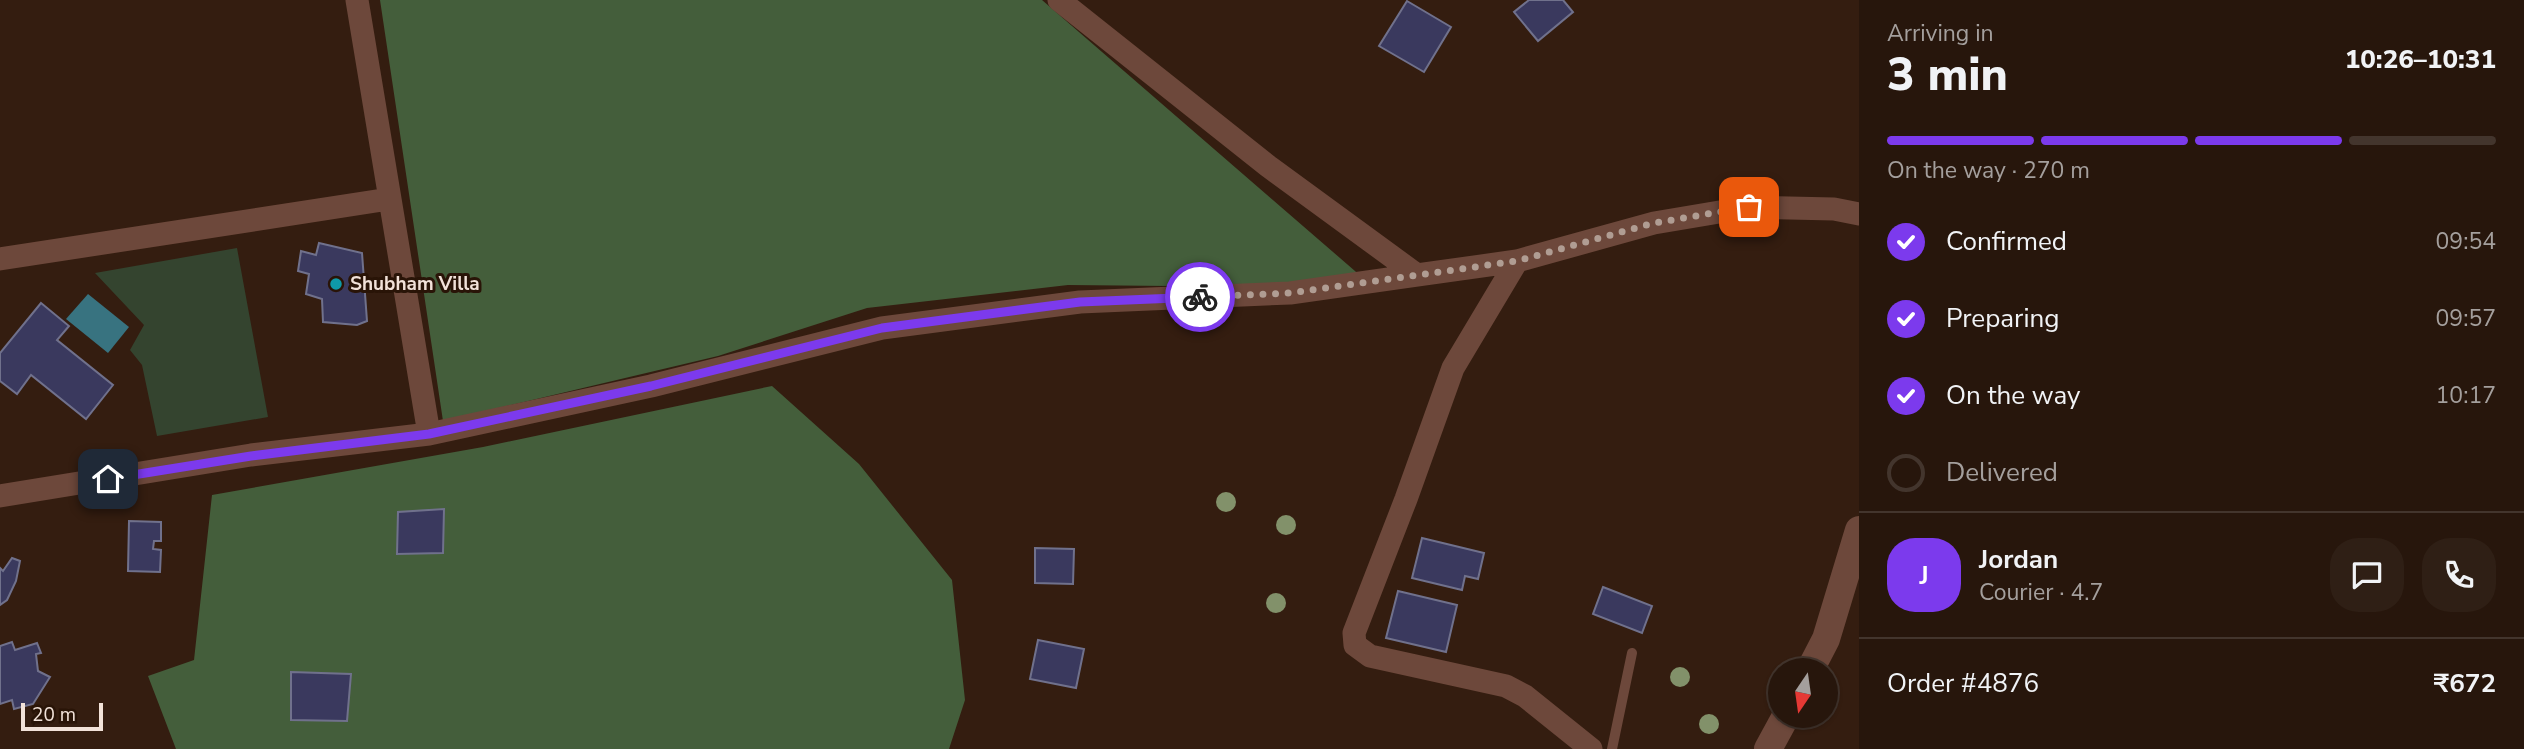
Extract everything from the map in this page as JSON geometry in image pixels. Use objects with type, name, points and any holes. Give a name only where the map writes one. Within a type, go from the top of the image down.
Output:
[{"type":"street","points":[[357,0],[429,434]]},
{"type":"street","points":[[1059,0],[1268,166],[1417,275]]},
{"type":"street","points":[[0,259],[389,199]]},
{"type":"street","points":[[0,496],[251,456],[429,434],[651,386],[882,328],[1080,302],[1290,293],[1517,261],[1654,223],[1749,207],[1834,209],[1859,214]]},
{"type":"street","points":[[1517,261],[1453,368],[1354,633],[1354,645],[1370,656],[1506,686],[1525,696],[1591,749]]},
{"type":"street","points":[[1816,658],[1826,639],[1859,530]]},
{"type":"street","points":[[1768,749],[1779,728]]},
{"type":"lane","points":[[1612,749],[1632,653]]},
{"type":"green space","points":[[380,0],[1042,0],[1370,284],[1283,287],[1068,285],[867,308],[718,356],[443,421]]},
{"type":"green space","points":[[237,248],[268,417],[157,436],[142,365],[130,350],[144,325],[95,273]]},
{"type":"green space","points":[[772,386],[859,464],[952,580],[965,700],[949,749],[176,749],[148,676],[194,660],[212,495],[483,447]]},
{"type":"water","points":[[88,294],[129,327],[108,353],[66,319]]},
{"type":"building","points":[[1529,0],[1563,0],[1573,12],[1538,41],[1514,12]]},
{"type":"building","points":[[1407,1],[1451,27],[1424,72],[1379,46]]},
{"type":"building","name":"Shubham Villa","points":[[319,243],[362,253],[367,321],[357,325],[323,322],[322,299],[306,294],[309,274],[298,271],[301,251],[316,255]]},
{"type":"building","points":[[41,303],[69,326],[57,340],[113,385],[86,419],[31,375],[17,394],[0,381],[0,353]]},
{"type":"building","points":[[444,509],[443,553],[397,554],[398,512]]},
{"type":"building","points":[[129,521],[161,522],[161,541],[154,541],[153,549],[161,550],[160,572],[128,571]]},
{"type":"building","points":[[1422,538],[1484,553],[1478,579],[1465,576],[1462,590],[1412,578]]},
{"type":"building","points":[[1035,548],[1074,549],[1073,584],[1035,583]]},
{"type":"building","points":[[12,558],[20,561],[16,581],[7,600],[0,605],[0,568],[3,571]]},
{"type":"building","points":[[1603,587],[1652,606],[1642,633],[1593,614]]},
{"type":"building","points":[[1398,591],[1457,605],[1446,652],[1386,638]]},
{"type":"building","points":[[1038,640],[1084,649],[1076,688],[1030,679]]},
{"type":"building","points":[[12,642],[15,650],[37,643],[41,653],[36,654],[38,671],[50,677],[33,704],[14,709],[12,700],[0,704],[0,646]]},
{"type":"building","points":[[291,672],[351,674],[347,721],[291,720]]},
{"type":"way so far","points":[[1200,297],[1290,293],[1517,261],[1654,223],[1749,207]]},
{"type":"place","name":"Shubham Villa","points":[[336,284]]},
{"type":"route","points":[[108,479],[251,456],[409,438],[651,386],[882,328],[1080,302],[1200,297]]}]
